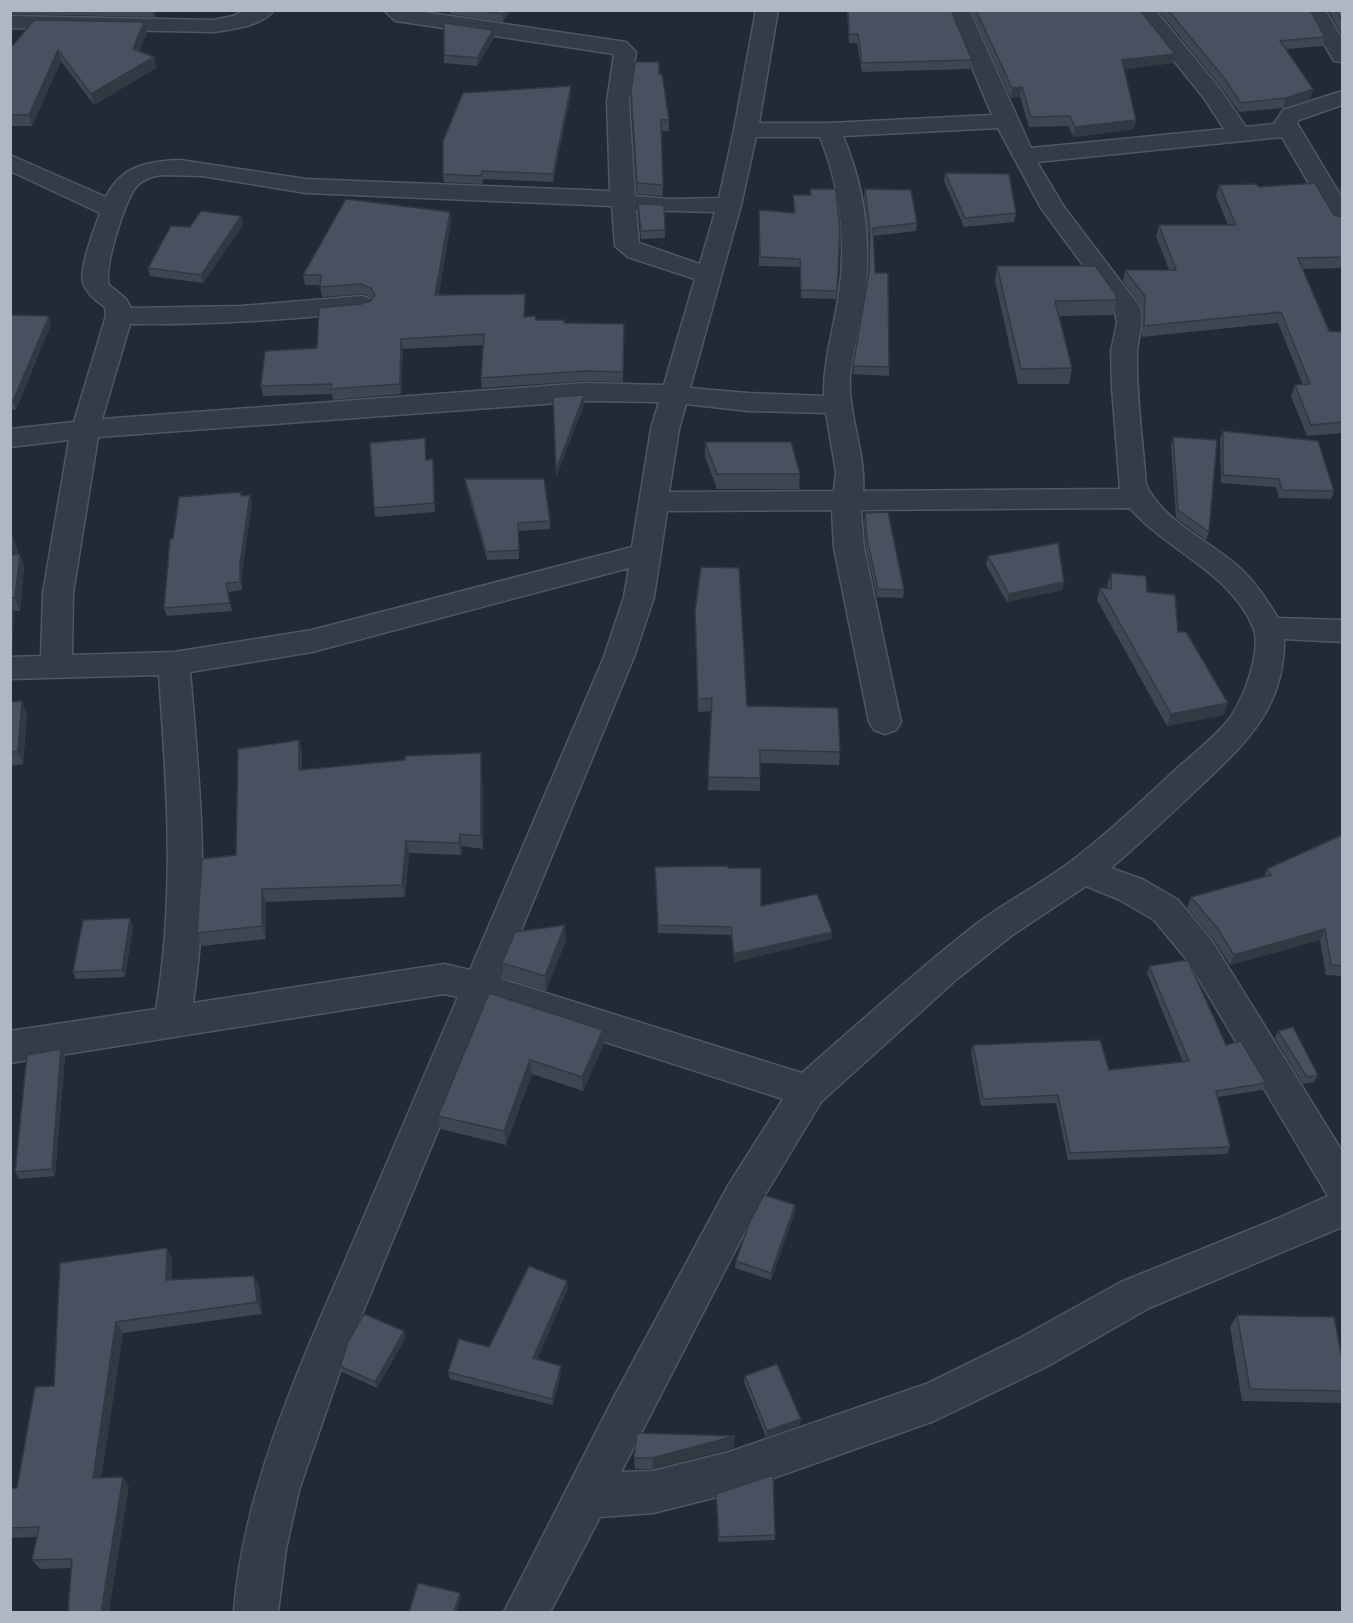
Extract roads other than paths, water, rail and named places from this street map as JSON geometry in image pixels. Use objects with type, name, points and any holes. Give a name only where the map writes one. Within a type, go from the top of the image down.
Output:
[{"type":"street","points":[[10,22],[213,26],[238,22],[264,10]]},
{"type":"street","points":[[394,10],[403,16],[618,47],[625,52],[618,102],[627,246],[637,252],[709,275]]},
{"type":"street","points":[[256,1612],[264,1549],[278,1490],[324,1359],[620,657],[639,597],[665,429],[729,205],[746,130],[767,10]]},
{"type":"street","points":[[526,1612],[556,1559],[629,1411],[743,1196],[808,1091],[954,962],[999,926],[1083,871],[1125,837],[1237,732],[1255,705],[1269,663],[1269,628],[1251,599],[1231,576],[1156,519],[1138,498],[1132,485],[1125,388],[1124,351],[1130,323],[1127,307],[1053,208],[1023,156],[1005,121],[958,10]]},
{"type":"street","points":[[1143,10],[1212,94],[1240,135]]},
{"type":"street","points":[[1314,10],[1342,56]]},
{"type":"street","points":[[1342,98],[1291,115],[1285,123],[1287,130],[1325,187],[1342,220]]},
{"type":"street","points":[[746,130],[829,130],[1005,121]]},
{"type":"street","points":[[829,130],[841,159],[849,190],[856,254],[851,300],[837,378],[838,405],[850,472],[846,518],[849,548],[885,722]]},
{"type":"street","points":[[1023,156],[1287,130]]},
{"type":"street","points":[[10,162],[114,210]]},
{"type":"street","points":[[56,667],[58,593],[85,429],[120,316],[117,304],[99,293],[93,275],[119,194],[142,172],[159,168],[195,169],[304,186],[447,193],[594,196],[650,205],[729,205]]},
{"type":"street","points":[[120,316],[188,318],[284,313],[362,304]]},
{"type":"street","points":[[10,438],[85,429],[585,392],[647,392],[748,402],[838,405]]},
{"type":"street","points":[[652,502],[1138,498]]},
{"type":"street","points":[[10,668],[174,663],[312,641],[647,553]]},
{"type":"street","points":[[1269,628],[1342,631]]},
{"type":"street","points":[[172,1020],[180,981],[184,931],[185,818],[174,663]]},
{"type":"street","points":[[1083,871],[1132,890],[1166,910],[1200,951],[1342,1184]]},
{"type":"street","points":[[10,1047],[444,979],[480,987],[808,1091]]},
{"type":"street","points":[[587,1496],[653,1492],[729,1473],[934,1401],[1034,1352],[1135,1295],[1290,1232],[1342,1208]]}]
